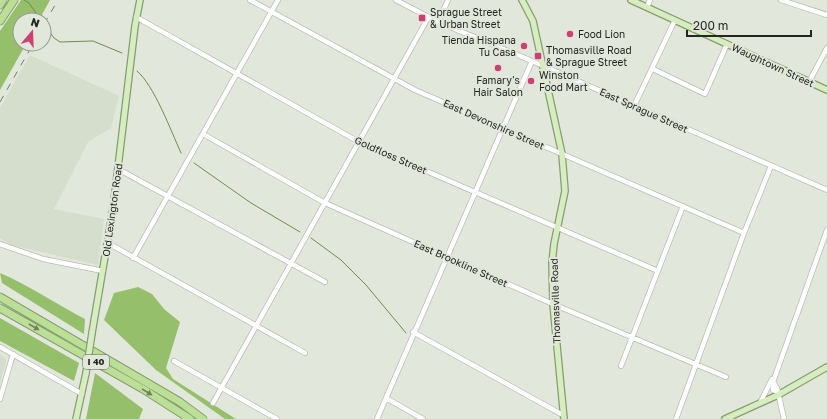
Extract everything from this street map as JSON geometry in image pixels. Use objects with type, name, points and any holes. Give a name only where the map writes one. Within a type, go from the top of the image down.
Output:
[{"type":"highway","points":[[0,21],[14,0]]},
{"type":"highway","points":[[0,294],[26,311]]},
{"type":"highway","name":"I 40","points":[[0,297],[180,402],[203,419]]},
{"type":"highway","name":"I 40","points":[[0,308],[143,389],[190,419]]},
{"type":"main road","name":"Old Lexington Road","points":[[76,419],[86,373],[108,243],[136,17],[140,0]]},
{"type":"main road","name":"Thomasville Road","points":[[522,0],[533,21],[562,154],[565,191],[552,263],[553,304],[563,417]]},
{"type":"main road","name":"Waughtown Street","points":[[631,0],[827,90]]},
{"type":"main road","points":[[725,419],[760,404],[777,393],[827,367]]},
{"type":"street","name":"East Devonshire Street","points":[[250,0],[394,79],[744,233]]},
{"type":"street","points":[[133,258],[278,0]]},
{"type":"street","name":"East Sprague Street","points":[[396,0],[428,18],[532,61],[827,190]]},
{"type":"street","points":[[438,22],[448,0]]},
{"type":"street","points":[[647,7],[650,0]]},
{"type":"street","points":[[781,0],[827,15]]},
{"type":"street","name":"Goldfloss Street","points":[[136,17],[359,142],[658,271]]},
{"type":"street","points":[[213,403],[428,18]]},
{"type":"street","points":[[634,106],[653,69],[675,20]]},
{"type":"street","points":[[653,69],[705,94],[727,44]]},
{"type":"street","points":[[809,82],[827,48]]},
{"type":"street","points":[[377,419],[413,332],[476,192],[532,61]]},
{"type":"street","name":"East Brookline Street","points":[[203,134],[326,203],[553,304],[726,377]]},
{"type":"street","points":[[676,419],[744,233],[771,166]]},
{"type":"street","points":[[118,169],[292,263],[324,282]]},
{"type":"street","points":[[621,366],[683,206]]},
{"type":"street","points":[[784,419],[777,393],[773,390],[773,382],[827,230]]},
{"type":"street","points":[[108,243],[305,353]]},
{"type":"street","points":[[0,244],[43,259],[103,271]]},
{"type":"street","points":[[413,332],[563,417]]},
{"type":"street","points":[[0,347],[82,394]]},
{"type":"street","points":[[0,399],[13,354]]},
{"type":"street","points":[[174,361],[277,419]]},
{"type":"street","points":[[760,404],[769,384],[775,377]]},
{"type":"street","points":[[386,398],[423,419]]},
{"type":"shaded area","points":[[30,55],[119,96],[111,128],[88,142],[54,209],[104,219],[98,265],[11,245],[0,238],[0,108]]},
{"type":"shaded area","points":[[0,355],[7,359],[0,383]]},
{"type":"green space","points":[[21,0],[50,0],[43,12],[13,12]]},
{"type":"green space","points":[[12,13],[12,52],[21,52],[0,90],[0,31]]},
{"type":"green space","points":[[0,273],[85,319],[84,334],[2,283]]},
{"type":"green space","points":[[138,287],[152,294],[164,309],[180,322],[166,368],[173,379],[236,419],[225,419],[156,370],[104,320],[114,293]]},
{"type":"green space","points":[[0,318],[79,363],[74,381],[0,341]]},
{"type":"green space","points":[[95,373],[143,409],[139,419],[86,419]]},
{"type":"waterway","points":[[24,0],[29,3],[35,12]]},
{"type":"waterway","points":[[52,35],[60,42],[93,41],[122,53]]},
{"type":"waterway","points":[[137,71],[156,97],[181,153]]},
{"type":"waterway","points":[[194,163],[251,203],[300,232]]},
{"type":"waterway","points":[[311,238],[341,260],[366,285],[406,333]]},
{"type":"railway","points":[[51,12],[58,0]]},
{"type":"railway","points":[[0,102],[28,52]]},
{"type":"place","name":"Sprague Street & Urban Street","points":[[422,18]]},
{"type":"place","name":"Food Lion","points":[[570,34]]},
{"type":"place","name":"Tienda Hispana Tu Casa","points":[[524,46]]},
{"type":"place","name":"Thomasville Road & Sprague Street","points":[[538,56]]},
{"type":"place","name":"Famary's Hair Salon","points":[[498,68]]},
{"type":"place","name":"Winston Food Mart","points":[[531,81]]}]
